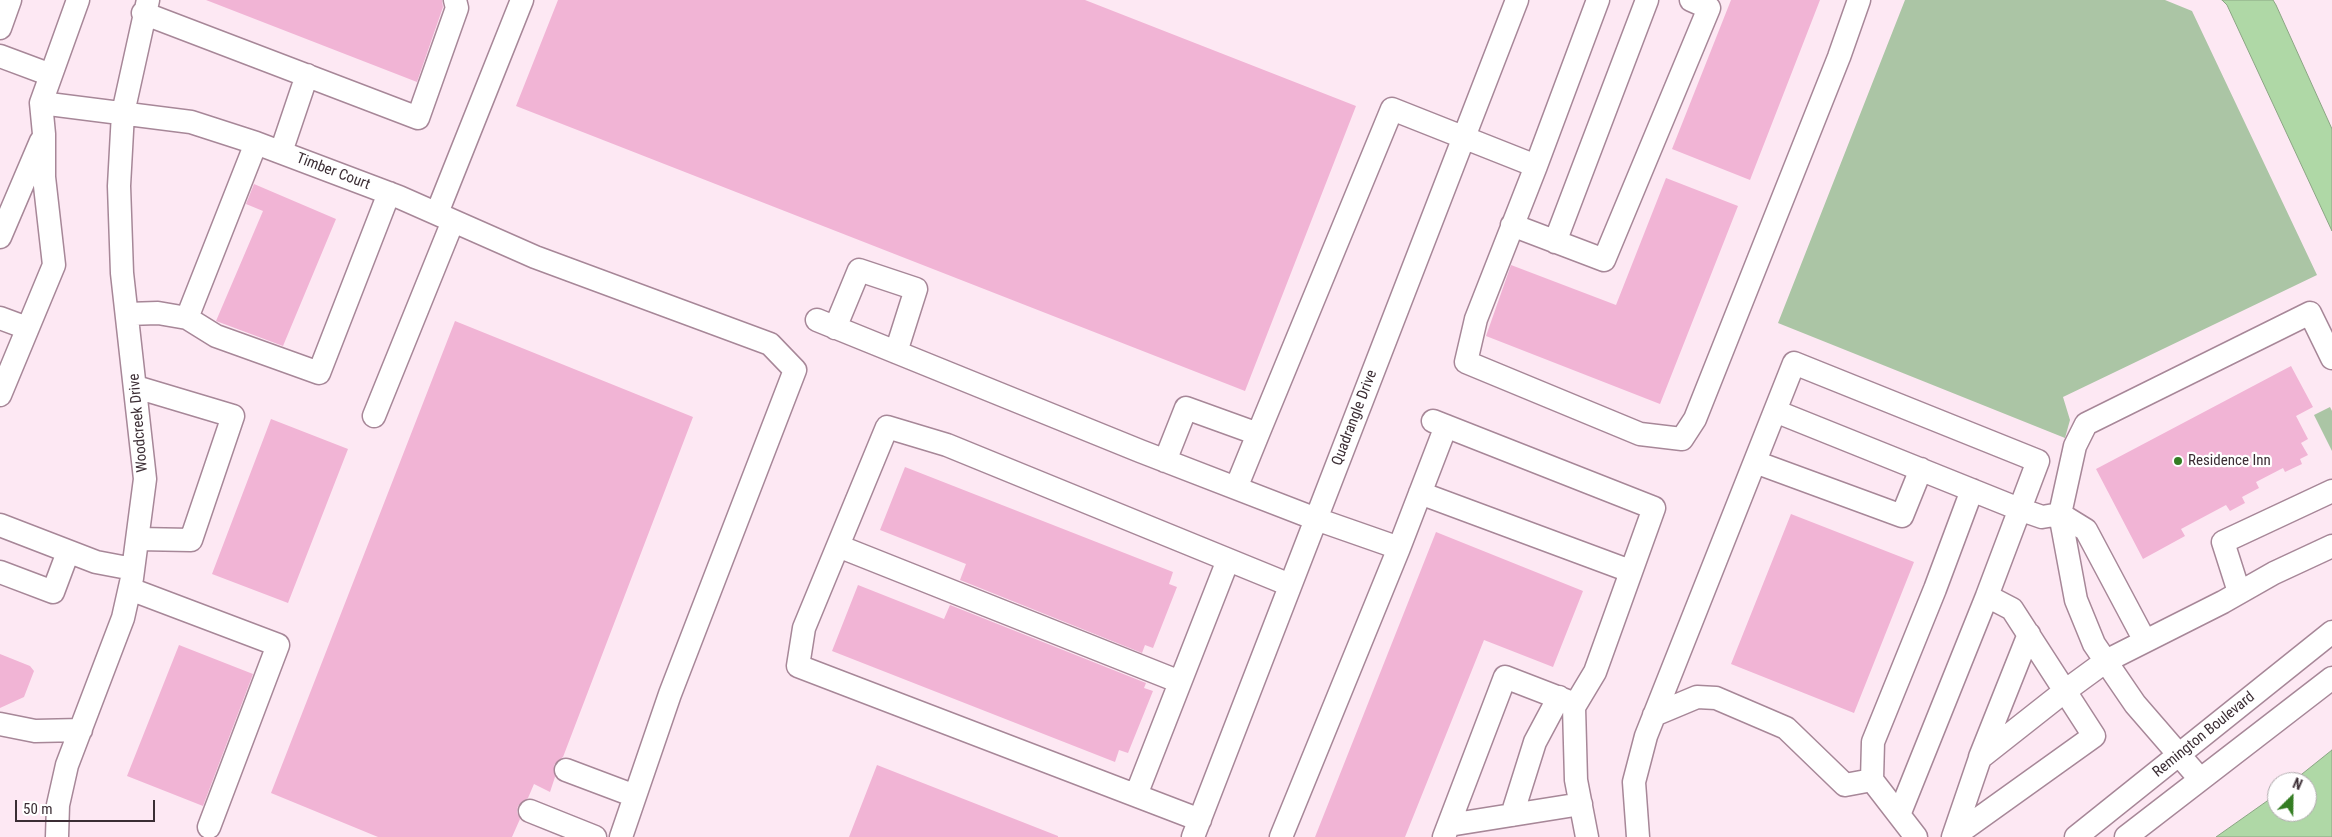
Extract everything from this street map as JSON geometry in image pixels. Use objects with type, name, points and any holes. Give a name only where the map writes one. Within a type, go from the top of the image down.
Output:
[{"type":"street","points":[[0,28],[10,0]]},
{"type":"street","points":[[0,395],[54,265],[44,177],[44,134],[41,103],[78,0]]},
{"type":"street","points":[[146,6],[307,75],[418,118],[457,8],[455,0]]},
{"type":"street","points":[[374,416],[522,0]]},
{"type":"street","points":[[1598,0],[1476,319],[1466,362],[1640,434],[1682,439],[1695,419],[1839,57],[1859,0]]},
{"type":"street","points":[[1555,242],[1647,0]]},
{"type":"street","points":[[1512,225],[1604,260],[1709,8],[1692,0]]},
{"type":"street","name":"Quadrangle Drive","points":[[1196,828],[1463,138],[1509,2]]},
{"type":"street","name":"Woodcreek Drive","points":[[56,837],[58,805],[67,765],[123,618],[138,539],[145,479],[122,273],[119,186],[123,113],[146,6]]},
{"type":"street","points":[[0,56],[51,75]]},
{"type":"street","points":[[281,152],[307,75]]},
{"type":"street","name":"Timber Court","points":[[41,103],[191,122],[281,152],[389,193],[535,257],[770,344],[795,370],[670,694],[635,796]]},
{"type":"street","points":[[1236,488],[1392,108],[1536,166]]},
{"type":"street","points":[[0,237],[44,134]]},
{"type":"street","points":[[187,318],[256,144]]},
{"type":"street","points":[[127,314],[158,313],[187,318],[216,336],[319,373],[389,193]]},
{"type":"street","points":[[896,352],[916,289],[859,270],[826,324],[1165,461],[1316,519],[1399,548]]},
{"type":"street","points":[[2200,779],[2135,704],[2094,644],[2076,600],[2060,514],[2075,446],[2086,424],[2310,313],[2332,358]]},
{"type":"street","points":[[0,318],[27,328]]},
{"type":"street","points":[[1638,837],[1634,782],[1646,736],[1794,363],[2038,460],[1987,596],[1899,815]]},
{"type":"street","points":[[136,387],[233,416],[190,540],[138,539]]},
{"type":"street","points":[[1165,461],[1186,408],[1258,434]]},
{"type":"street","points":[[1775,411],[2019,509],[2042,517],[2060,514],[2086,530],[2145,641]]},
{"type":"street","points":[[1281,837],[1420,493],[1439,423],[1654,508],[1595,672],[1567,701],[1535,742],[1512,815]]},
{"type":"street","points":[[1196,828],[1136,795],[798,666],[804,628],[886,427],[947,445],[1290,585]]},
{"type":"street","points":[[1755,462],[1902,516],[1921,469]]},
{"type":"street","points":[[1916,837],[1872,780],[1873,742],[1935,589],[1972,490]]},
{"type":"street","points":[[2239,592],[2223,542],[2332,491]]},
{"type":"street","points":[[1420,493],[1630,571]]},
{"type":"street","points":[[0,525],[96,562],[278,645],[207,834]]},
{"type":"street","points":[[838,546],[1180,682]]},
{"type":"street","points":[[1980,758],[2106,661],[2274,573],[2332,546]]},
{"type":"street","points":[[0,572],[53,592],[68,552]]},
{"type":"street","points":[[1136,795],[1228,560]]},
{"type":"street","points":[[1953,837],[2094,736],[2012,609],[1987,596]]},
{"type":"street","name":"Remington Boulevard","points":[[2076,837],[2332,632]]},
{"type":"street","points":[[1953,837],[1980,758],[2029,634]]},
{"type":"street","points":[[1447,831],[1505,677],[1567,701]]},
{"type":"street","name":"Remington Boulevard","points":[[2126,837],[2332,678]]},
{"type":"street","points":[[1654,715],[1697,697],[1716,698],[1786,728],[1845,785],[1872,780]]},
{"type":"street","points":[[1567,701],[1576,780],[1587,837]]},
{"type":"street","points":[[0,724],[35,731],[81,730]]},
{"type":"street","points":[[566,770],[635,796],[621,837]]},
{"type":"street","points":[[1447,831],[1512,815],[1581,804]]},
{"type":"street","points":[[530,811],[595,837]]},
{"type":"shaded area","points":[[1905,0],[2165,0],[2192,11],[2317,275],[2063,397],[2070,420],[2065,438],[1778,323]]},
{"type":"shaded area","points":[[2222,0],[2273,0],[2276,5],[2332,129],[2332,231],[2227,5]]},
{"type":"shaded area","points":[[2330,407],[2332,411],[2332,451],[2314,415]]},
{"type":"shaded area","points":[[2332,750],[2332,837],[2216,837],[2267,801],[2267,822],[2317,822],[2317,772],[2304,772]]},
{"type":"building","points":[[206,0],[442,0],[443,7],[417,82]]},
{"type":"building","points":[[558,0],[1085,0],[1356,106],[1245,391],[516,106]]},
{"type":"building","points":[[1731,0],[1820,0],[1750,180],[1672,149]]},
{"type":"building","points":[[1666,178],[1738,206],[1660,404],[1486,336],[1511,265],[1616,305]]},
{"type":"building","points":[[254,184],[336,219],[283,346],[216,321],[263,211],[246,204]]},
{"type":"building","points":[[455,321],[693,417],[563,757],[554,765],[555,777],[550,792],[534,784],[528,798],[518,806],[517,812],[520,819],[512,837],[378,837],[271,793]]},
{"type":"building","name":"Residence Inn","points":[[2291,366],[2313,407],[2296,416],[2308,439],[2301,443],[2308,455],[2300,459],[2302,464],[2285,472],[2283,468],[2256,482],[2259,488],[2242,497],[2245,503],[2230,511],[2226,505],[2181,529],[2185,536],[2143,559],[2096,469]]},
{"type":"building","points":[[271,419],[348,449],[288,603],[212,574]]},
{"type":"building","points":[[905,467],[1173,572],[1169,584],[1177,587],[1153,648],[1145,645],[1142,653],[960,580],[966,564],[880,530]]},
{"type":"building","points":[[1791,514],[1914,562],[1854,713],[1731,664]]},
{"type":"building","points":[[1436,532],[1583,591],[1553,667],[1484,640],[1405,837],[1315,837]]},
{"type":"building","points":[[858,585],[944,619],[950,605],[1146,683],[1144,688],[1153,691],[1128,753],[1119,750],[1115,762],[832,651]]},
{"type":"building","points":[[179,645],[253,674],[203,806],[127,776]]},
{"type":"building","points":[[0,654],[30,666],[34,671],[24,697],[0,708]]},
{"type":"building","points":[[877,765],[1058,836],[1058,837],[849,837]]},
{"type":"place","name":"Residence Inn","points":[[2178,461]]}]
